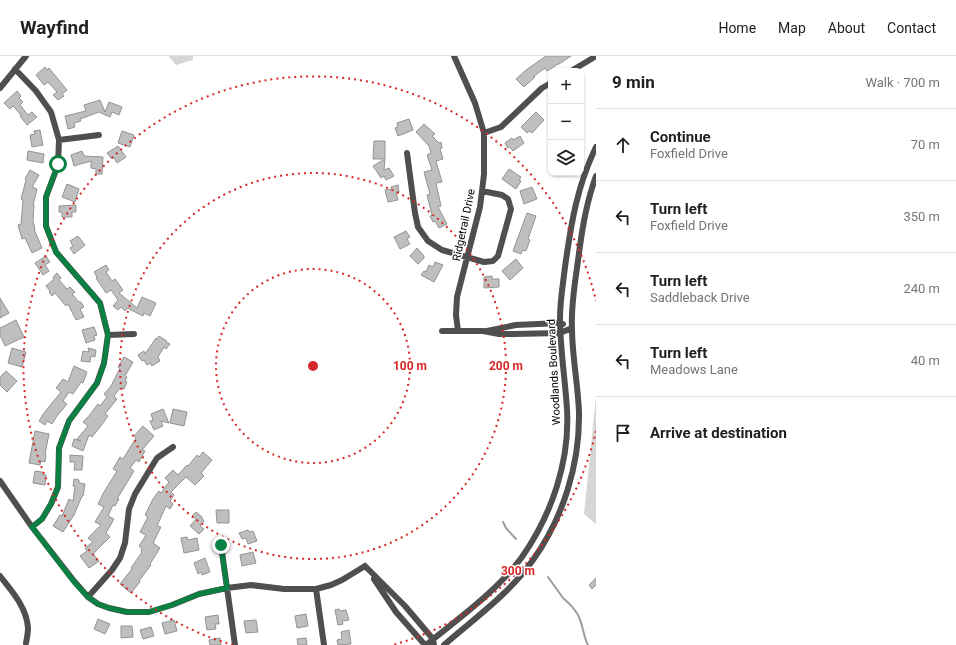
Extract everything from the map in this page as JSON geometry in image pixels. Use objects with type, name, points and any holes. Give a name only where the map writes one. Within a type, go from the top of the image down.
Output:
[{"type":"street","points":[[0,88],[26,56]]},
{"type":"street","name":"Ridgetrail Drive","points":[[454,56],[475,103],[484,133],[484,174],[480,207],[457,297],[456,316],[458,331]]},
{"type":"street","points":[[576,68],[595,56]]},
{"type":"street","points":[[15,69],[36,91],[51,112],[59,140],[58,164],[46,197],[46,226],[56,252],[100,303],[108,334],[104,364],[97,383],[69,421],[59,448],[58,487],[51,504],[42,519],[32,527]]},
{"type":"street","points":[[484,133],[501,127],[542,88],[548,85]]},
{"type":"street","points":[[59,140],[99,135]]},
{"type":"street","name":"Woodlands Boulevard","points":[[425,645],[434,642],[494,588],[521,558],[536,534],[549,508],[558,482],[564,455],[567,426],[567,409],[560,333],[561,300],[576,199],[596,147]]},
{"type":"street","points":[[407,153],[418,227],[428,241],[442,250],[468,258],[489,262],[496,260],[499,253],[511,209],[508,199],[502,195],[482,191]]},
{"type":"street","name":"Woodlands Boulevard","points":[[444,645],[497,601],[517,580],[542,546],[557,519],[563,503],[572,472],[577,445],[579,412],[572,328],[573,298],[580,241],[587,204],[596,176]]},
{"type":"street","points":[[442,331],[483,331],[516,325],[560,323],[572,328]]},
{"type":"street","points":[[483,331],[499,334],[560,333],[572,328]]},
{"type":"street","points":[[108,334],[134,334]]},
{"type":"street","points":[[88,597],[112,570],[120,558],[125,543],[129,509],[135,494],[157,458],[173,447]]},
{"type":"street","points":[[0,481],[32,527],[74,582],[88,597],[98,604],[109,608],[127,612],[149,612],[172,605],[199,594],[251,585],[284,589],[316,589],[342,580],[365,566]]},
{"type":"street","points":[[221,545],[235,645]]},
{"type":"street","points":[[365,566],[405,606],[434,642]]},
{"type":"street","points":[[365,566],[396,612],[425,645]]},
{"type":"street","points":[[0,576],[14,593],[23,610],[28,630],[26,643]]},
{"type":"street","points":[[316,589],[324,645]]},
{"type":"shaded area","points":[[169,56],[193,56],[193,60],[176,65]]},
{"type":"shaded area","points":[[596,396],[596,524],[584,514]]},
{"type":"building","points":[[546,56],[571,56],[552,68],[548,68],[547,71],[545,68],[534,76],[535,77],[524,87],[516,79]]},
{"type":"building","points":[[45,67],[47,70],[49,68],[67,90],[62,94],[64,96],[58,100],[53,95],[57,92],[48,82],[44,85],[36,75]]},
{"type":"building","points":[[17,91],[21,96],[19,98],[23,102],[20,105],[28,115],[32,112],[37,117],[27,125],[13,106],[10,109],[4,103]]},
{"type":"building","points":[[100,100],[105,112],[109,102],[122,107],[119,115],[112,112],[110,117],[99,112],[80,119],[81,121],[74,123],[75,127],[68,129],[65,116],[86,111],[84,105]]},
{"type":"building","points":[[536,112],[544,120],[532,133],[529,131],[527,133],[521,127]]},
{"type":"building","points":[[409,119],[413,130],[398,136],[395,128],[398,127],[397,123]]},
{"type":"building","points":[[424,124],[435,134],[432,136],[439,143],[441,142],[442,148],[440,149],[443,159],[436,161],[442,182],[436,183],[441,206],[438,207],[447,224],[439,228],[430,216],[432,215],[427,195],[430,194],[424,172],[432,170],[427,155],[431,153],[429,146],[416,132]]},
{"type":"building","points":[[40,130],[43,145],[32,147],[30,135],[35,134],[34,131]]},
{"type":"building","points":[[122,131],[134,135],[130,147],[118,143]]},
{"type":"building","points":[[520,136],[524,143],[513,151],[510,147],[508,148],[505,143],[512,138],[513,140]]},
{"type":"building","points":[[374,141],[385,141],[385,159],[373,159]]},
{"type":"building","points":[[118,146],[126,157],[117,163],[114,158],[111,158],[107,153]]},
{"type":"building","points":[[28,151],[44,154],[43,163],[27,160]]},
{"type":"building","points":[[82,151],[84,156],[103,157],[102,174],[96,174],[96,169],[91,168],[91,161],[74,166],[71,155]]},
{"type":"building","points":[[385,159],[384,170],[389,168],[394,176],[386,180],[384,176],[381,178],[373,166]]},
{"type":"building","points":[[509,169],[521,177],[519,180],[521,181],[516,189],[502,179]]},
{"type":"building","points":[[30,170],[39,175],[32,187],[37,189],[33,205],[33,221],[34,229],[42,248],[32,253],[25,238],[22,239],[18,225],[21,224],[23,200],[21,199],[25,179]]},
{"type":"building","points":[[67,184],[79,189],[75,202],[62,197]]},
{"type":"building","points":[[398,185],[399,192],[396,192],[398,200],[388,202],[385,190],[392,189],[391,187]]},
{"type":"building","points":[[532,187],[537,199],[524,204],[520,191]]},
{"type":"building","points":[[76,205],[76,212],[72,212],[72,217],[62,217],[62,212],[59,212],[59,206]]},
{"type":"building","points":[[527,213],[536,216],[528,239],[530,240],[526,251],[523,250],[521,254],[513,251]]},
{"type":"building","points":[[406,231],[410,237],[407,239],[410,244],[400,249],[394,237]]},
{"type":"building","points":[[78,236],[85,245],[74,254],[70,248],[73,246],[70,241]]},
{"type":"building","points":[[417,248],[424,256],[418,264],[410,256]]},
{"type":"building","points":[[46,256],[50,262],[45,265],[49,271],[43,275],[35,263]]},
{"type":"building","points":[[516,259],[523,268],[510,280],[502,271]]},
{"type":"building","points":[[435,262],[443,265],[434,282],[421,275],[424,271],[426,272],[429,265],[433,267]]},
{"type":"building","points":[[106,265],[109,270],[106,272],[112,281],[115,279],[123,290],[119,293],[137,308],[142,297],[156,303],[150,316],[144,313],[143,316],[127,308],[125,311],[121,307],[118,310],[113,306],[118,300],[111,290],[106,293],[96,278],[97,277],[94,272]]},
{"type":"building","points":[[57,273],[61,278],[59,280],[67,289],[70,287],[75,292],[72,294],[84,307],[80,309],[84,317],[76,320],[68,304],[66,306],[55,293],[52,296],[49,292],[50,291],[46,286],[54,279],[53,277]]},
{"type":"building","points":[[492,276],[492,279],[499,279],[499,287],[484,288],[484,277]]},
{"type":"building","points":[[0,298],[9,313],[0,318]]},
{"type":"building","points":[[16,320],[24,337],[5,346],[0,335],[0,328]]},
{"type":"building","points":[[94,327],[97,335],[94,336],[95,340],[86,343],[82,330]]},
{"type":"building","points":[[159,336],[170,344],[166,349],[164,347],[158,357],[160,361],[152,366],[150,363],[147,365],[138,355],[144,351],[145,354]]},
{"type":"building","points":[[12,348],[26,352],[22,367],[8,363]]},
{"type":"building","points":[[88,348],[96,350],[95,357],[91,356],[90,362],[81,361],[83,351],[89,352]]},
{"type":"building","points":[[124,357],[133,362],[125,376],[127,377],[125,381],[127,382],[124,389],[120,388],[114,396],[117,399],[105,414],[108,416],[92,437],[89,435],[83,451],[72,446],[74,439],[81,441],[77,439],[88,426],[83,422],[98,404],[100,406],[107,397],[104,394],[111,386],[120,368],[118,367]]},
{"type":"building","points":[[74,366],[87,372],[83,383],[81,382],[73,394],[69,392],[63,401],[67,404],[52,424],[47,421],[45,425],[39,421],[61,392],[56,388],[63,379],[68,382]]},
{"type":"building","points":[[6,371],[17,381],[7,392],[0,385],[0,377]]},
{"type":"building","points":[[163,409],[169,423],[161,421],[163,426],[154,430],[150,421],[153,420],[151,414]]},
{"type":"building","points":[[173,409],[187,412],[184,426],[170,423]]},
{"type":"building","points":[[143,426],[154,436],[142,450],[145,451],[139,462],[136,460],[130,468],[134,471],[108,516],[114,519],[106,533],[110,537],[93,554],[99,561],[89,568],[80,556],[87,551],[85,548],[93,542],[88,538],[101,525],[95,522],[104,507],[98,504],[117,471],[113,469],[120,457],[123,459],[136,438],[134,436]]},
{"type":"building","points":[[35,431],[49,434],[45,462],[41,461],[40,465],[29,463]]},
{"type":"building","points":[[203,452],[212,460],[201,473],[204,476],[195,485],[186,477],[171,492],[174,495],[170,501],[173,504],[170,509],[166,506],[157,526],[161,527],[153,543],[160,548],[150,564],[151,565],[131,593],[120,584],[132,569],[131,568],[142,552],[142,549],[139,546],[146,535],[140,532],[148,517],[145,515],[153,499],[159,491],[161,493],[169,482],[165,478],[173,470],[178,475],[197,455],[199,457]]},
{"type":"building","points":[[70,455],[83,456],[82,470],[74,470],[75,462],[70,462]]},
{"type":"building","points":[[35,471],[42,472],[42,474],[46,475],[45,485],[33,483]]},
{"type":"building","points":[[74,479],[79,480],[79,483],[85,484],[83,496],[74,515],[63,532],[53,526],[60,515],[62,516],[69,499],[73,501],[75,486],[73,486]]},
{"type":"building","points":[[216,510],[229,510],[229,523],[217,523]]},
{"type":"building","points":[[196,512],[204,521],[200,526],[204,529],[199,534],[190,526],[196,519],[192,516]]},
{"type":"building","points":[[248,530],[249,532],[253,531],[257,541],[248,544],[246,538],[242,539],[239,533]]},
{"type":"building","points":[[187,537],[188,540],[197,538],[199,550],[184,553],[181,538]]},
{"type":"building","points":[[253,552],[256,563],[242,566],[240,555]]},
{"type":"building","points":[[205,558],[210,572],[202,575],[201,572],[198,574],[194,563]]},
{"type":"building","points":[[596,578],[596,585],[592,589],[589,585]]},
{"type":"building","points":[[339,609],[340,611],[346,610],[349,620],[342,621],[343,624],[338,625],[335,610]]},
{"type":"building","points":[[306,614],[308,626],[297,628],[295,616]]},
{"type":"building","points":[[218,615],[219,624],[215,624],[216,629],[207,630],[205,617]]},
{"type":"building","points":[[98,619],[110,624],[105,634],[94,629]]},
{"type":"building","points":[[174,620],[177,631],[165,634],[162,623]]},
{"type":"building","points":[[256,620],[258,632],[246,633],[244,621]]},
{"type":"building","points":[[121,626],[132,626],[133,637],[121,638]]},
{"type":"building","points":[[151,627],[154,636],[143,639],[140,630]]},
{"type":"building","points":[[349,630],[351,644],[338,645],[337,640],[342,639],[341,632]]},
{"type":"building","points":[[220,638],[221,645],[210,645],[209,640]]},
{"type":"building","points":[[306,638],[307,645],[298,645],[297,639]]},
{"type":"waterway","points":[[503,522],[506,528],[516,539]]},
{"type":"waterway","points":[[548,577],[563,598],[578,615],[588,645]]},
{"type":"route","points":[[58,164],[46,197],[46,226],[56,252],[100,303],[108,334],[104,364],[97,383],[69,421],[59,448],[58,487],[51,504],[42,519],[32,527],[74,582],[88,597],[98,604],[127,612],[149,612],[172,605],[199,594],[227,588],[221,545]]}]
